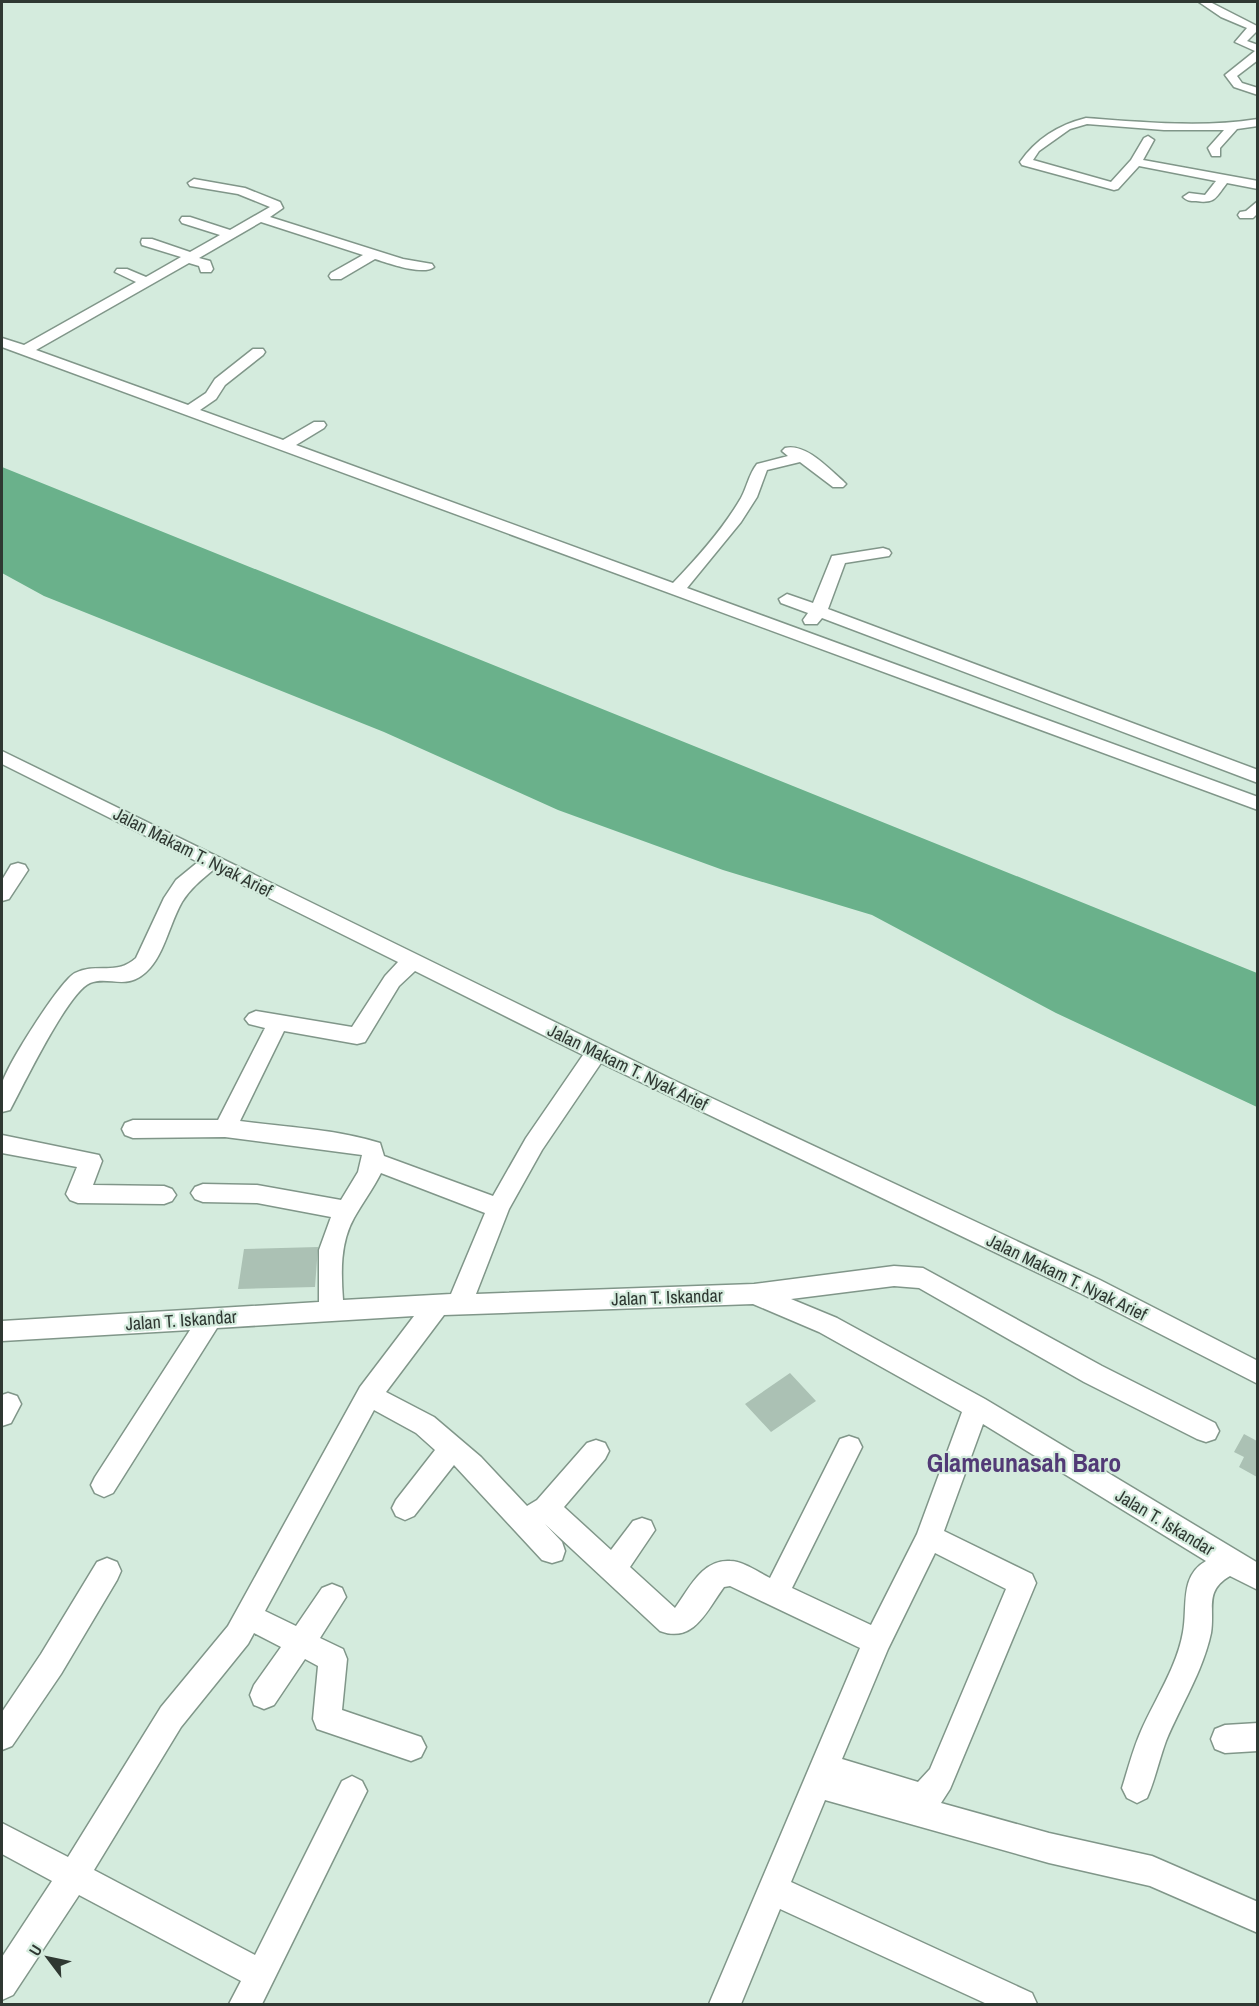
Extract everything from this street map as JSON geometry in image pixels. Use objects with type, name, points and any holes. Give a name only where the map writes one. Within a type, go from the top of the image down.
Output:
[{"type":"street","points":[[1204,2],[1225,15],[1252,26],[1240,42],[1257,49]]},
{"type":"street","points":[[1257,54],[1231,76],[1238,85],[1257,92]]},
{"type":"street","points":[[1148,140],[1136,162],[1121,180],[1112,186],[1032,165],[1026,160],[1035,149],[1066,127],[1086,121],[1164,127],[1233,126],[1257,122]]},
{"type":"street","points":[[1216,153],[1215,148],[1233,126]]},
{"type":"street","points":[[1136,162],[1257,184]]},
{"type":"street","points":[[1189,197],[1206,200],[1225,178]]},
{"type":"street","points":[[34,345],[277,208],[277,205],[241,191],[194,183]]},
{"type":"street","points":[[1244,215],[1250,215],[1257,205]]},
{"type":"street","points":[[260,218],[401,263],[427,267]]},
{"type":"street","points":[[186,220],[231,234]]},
{"type":"street","points":[[147,242],[205,264],[206,269]]},
{"type":"street","points":[[336,276],[374,254]]},
{"type":"street","points":[[122,272],[147,282]]},
{"type":"street","points":[[2,342],[34,345],[192,408],[303,435],[677,589],[1241,780]]},
{"type":"street","points":[[192,408],[211,396],[220,382],[258,352]]},
{"type":"street","points":[[785,448],[811,461],[838,484]]},
{"type":"street","points":[[677,589],[723,536],[749,496],[754,480],[762,467],[800,457]]},
{"type":"street","points":[[799,631],[818,612],[838,559],[846,556],[883,553]]},
{"type":"street","points":[[787,599],[1241,780],[1257,804]]},
{"type":"street","name":"Jalan Makam T. Nyak Arief","points":[[2,757],[663,1085],[1091,1287],[1257,1373]]},
{"type":"street","points":[[2,1104],[40,1031],[76,983],[85,977],[131,975],[138,970],[144,963],[171,903],[183,885],[210,862]]},
{"type":"street","points":[[2,894],[18,870]]},
{"type":"street","points":[[225,1128],[267,1021],[357,1036],[392,981],[412,961]]},
{"type":"street","points":[[2,1984],[73,1877],[171,1717],[238,1635],[369,1395],[448,1305],[534,1144],[597,1052]]},
{"type":"street","points":[[133,1129],[225,1128],[372,1149],[374,1161],[346,1210],[333,1242],[329,1275],[332,1311]]},
{"type":"street","points":[[2,1143],[91,1161],[78,1194],[164,1195]]},
{"type":"street","points":[[374,1161],[498,1208]]},
{"type":"street","points":[[203,1193],[257,1194],[346,1210]]},
{"type":"street","points":[[754,1294],[894,1276],[922,1278],[1093,1374],[1206,1431]]},
{"type":"street","name":"Jalan T. Iskandar","points":[[2,1331],[448,1305],[754,1294],[828,1325],[976,1407],[1257,1578]]},
{"type":"street","points":[[104,1485],[210,1318]]},
{"type":"street","points":[[369,1395],[425,1425],[536,1516],[612,1570],[664,1618],[676,1623],[683,1620],[716,1575],[731,1573],[877,1642]]},
{"type":"street","points":[[725,2004],[877,1642],[929,1537],[976,1407]]},
{"type":"street","points":[[776,1593],[849,1447]]},
{"type":"street","points":[[405,1509],[452,1448]]},
{"type":"street","points":[[536,1516],[566,1489],[596,1451]]},
{"type":"street","points":[[536,1516],[552,1551]]},
{"type":"street","points":[[612,1570],[642,1530]]},
{"type":"street","points":[[820,1775],[918,1797],[930,1794],[940,1779],[1022,1583],[929,1537]]},
{"type":"street","points":[[1137,1788],[1152,1740],[1189,1659],[1197,1632],[1199,1589],[1210,1573],[1229,1562]]},
{"type":"street","points":[[2,1736],[51,1664],[107,1570]]},
{"type":"street","points":[[264,1695],[332,1597]]},
{"type":"street","points":[[247,1616],[333,1659],[327,1719],[411,1747]]},
{"type":"street","points":[[1225,1739],[1257,1737]]},
{"type":"street","points":[[820,1775],[1049,1848],[1152,1871],[1257,1918]]},
{"type":"street","points":[[245,2004],[262,1975],[352,1791]]},
{"type":"street","points":[[2,1838],[262,1975]]},
{"type":"street","points":[[774,1890],[1021,2004]]},
{"type":"shaded area","points":[[2,467],[1257,973],[1257,1107],[1056,1013],[872,915],[723,870],[558,810],[384,732],[44,596],[2,573]]},
{"type":"building","points":[[318,1247],[315,1287],[238,1289],[244,1249]]},
{"type":"building","points":[[790,1373],[816,1401],[771,1432],[745,1404]]},
{"type":"building","points":[[1244,1434],[1257,1441],[1257,1477],[1239,1467],[1244,1457],[1234,1452]]},
{"type":"district","name":"Glameunasah Baro","points":[[1024,1462]]}]
